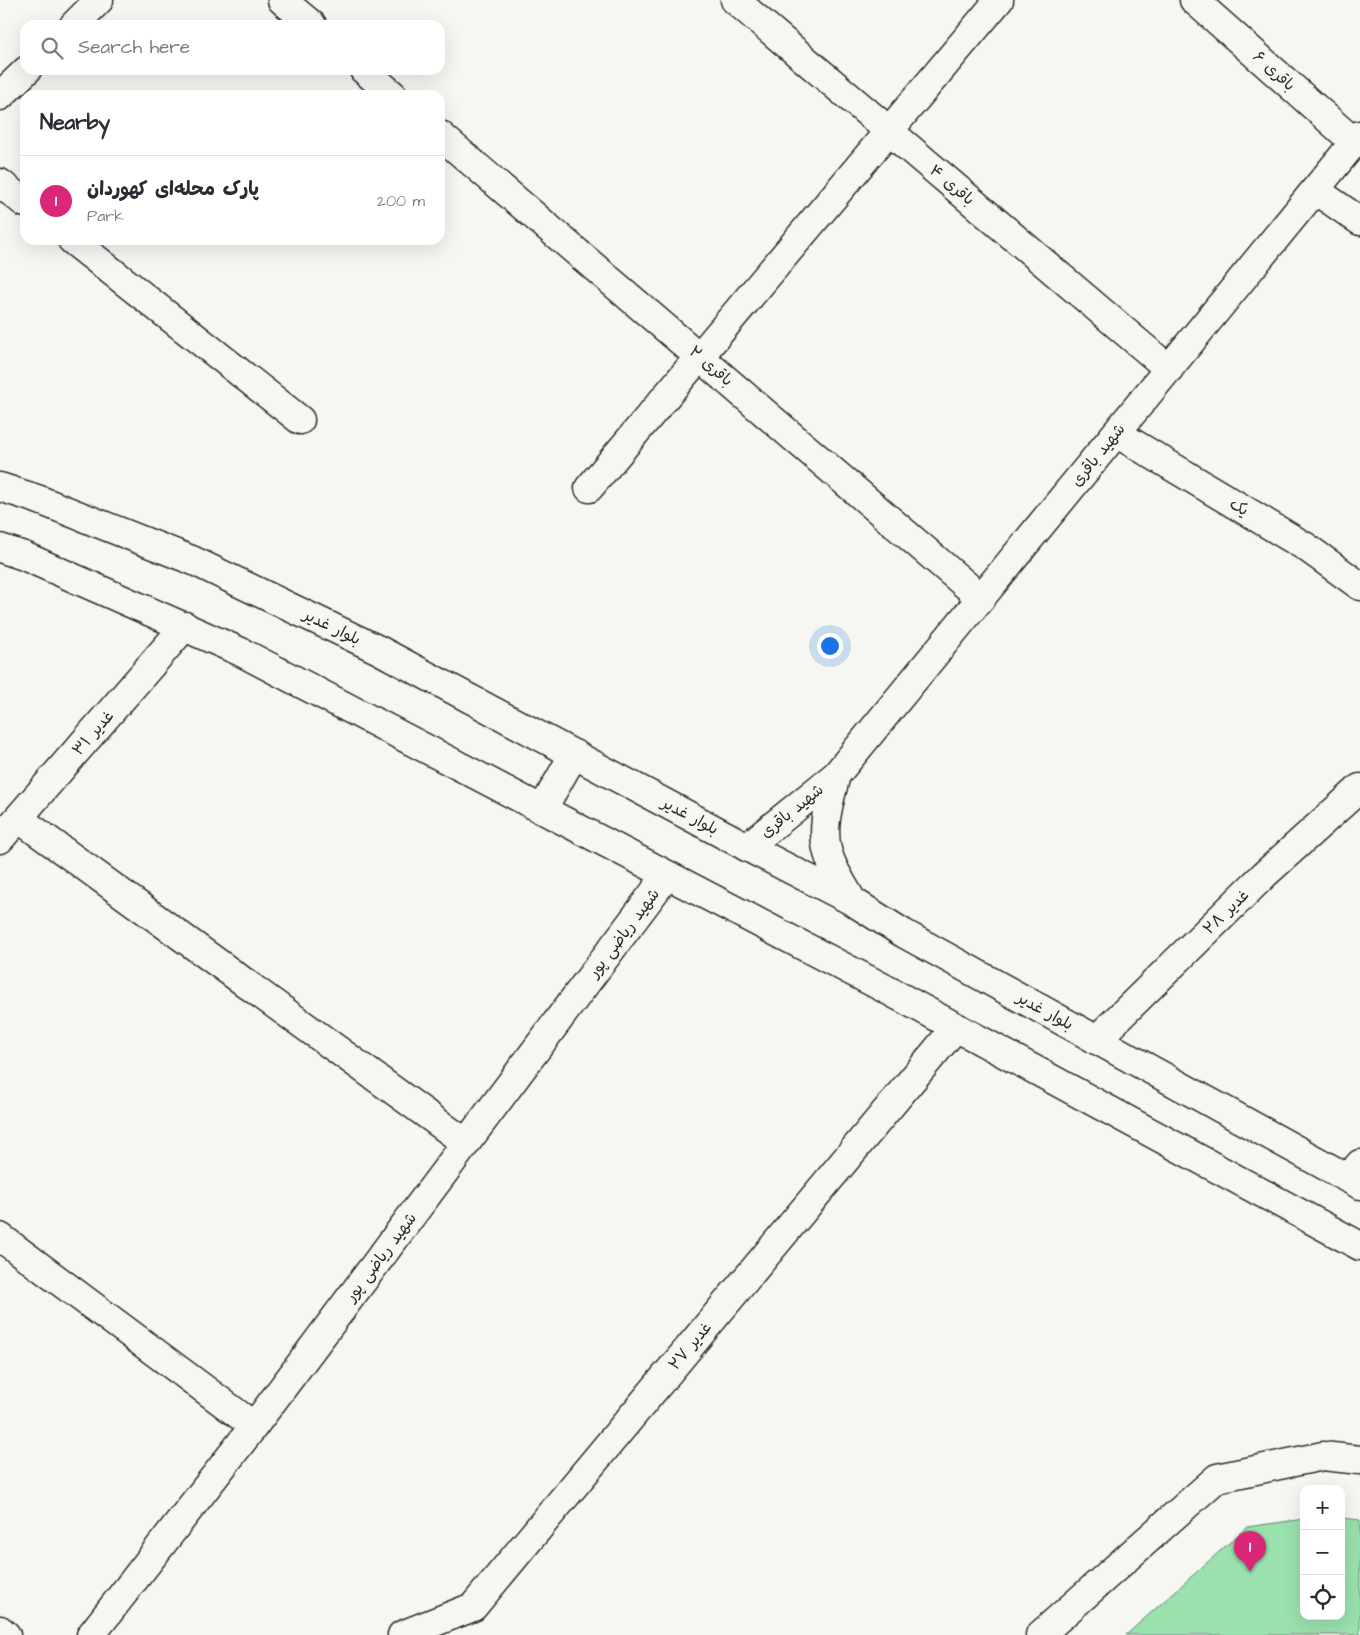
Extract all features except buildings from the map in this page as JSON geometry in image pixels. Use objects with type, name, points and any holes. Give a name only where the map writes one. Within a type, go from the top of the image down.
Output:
[{"type":"street","points":[[79,20],[100,0]]},
{"type":"street","points":[[282,0],[306,20]]},
{"type":"street","name":"باقری ۴","points":[[735,0],[1169,369]]},
{"type":"street","points":[[589,488],[1000,0]]},
{"type":"street","name":"باقری ۶","points":[[1194,0],[1357,139]]},
{"type":"street","points":[[0,96],[22,75]]},
{"type":"street","points":[[370,75],[387,90]]},
{"type":"street","name":"باقری ۲","points":[[445,139],[981,598]]},
{"type":"street","name":"شهید باقری","points":[[747,847],[836,775],[1357,139]]},
{"type":"street","points":[[0,183],[20,199]]},
{"type":"street","points":[[1315,190],[1360,221]]},
{"type":"street","points":[[78,245],[300,420]]},
{"type":"street","name":"یک","points":[[1116,434],[1306,547],[1360,586]]},
{"type":"street","name":"بلوار غدیر","points":[[0,486],[194,561],[379,650],[747,847],[852,901],[903,933],[1096,1040],[1356,1176]]},
{"type":"street","points":[[0,548],[24,556],[241,652],[956,1027],[1360,1246]]},
{"type":"street","name":"غدیر ۳۱","points":[[0,839],[185,626]]},
{"type":"street","points":[[542,810],[574,754]]},
{"type":"street","name":"شهید باقری","points":[[836,775],[826,813],[826,837],[829,858],[852,901]]},
{"type":"street","name":"غدیر ۲۸","points":[[1096,1040],[1264,875],[1360,788]]},
{"type":"street","points":[[18,818],[466,1143]]},
{"type":"street","name":"شهید ریاضی پور","points":[[91,1635],[254,1426],[667,876]]},
{"type":"street","name":"غدیر ۲۷","points":[[402,1635],[473,1607],[956,1027]]},
{"type":"street","points":[[0,1237],[254,1426]]},
{"type":"street","points":[[1040,1635],[1217,1478],[1323,1456],[1360,1460]]},
{"type":"street","points":[[0,1630],[6,1635]]},
{"type":"green space","points":[[1345,1518],[1360,1520],[1360,1635],[1126,1635],[1247,1527],[1300,1520],[1300,1620],[1345,1620]]},
{"type":"place","name":"پارک محله‌ای کهوردان","points":[[1250,1572]]}]
